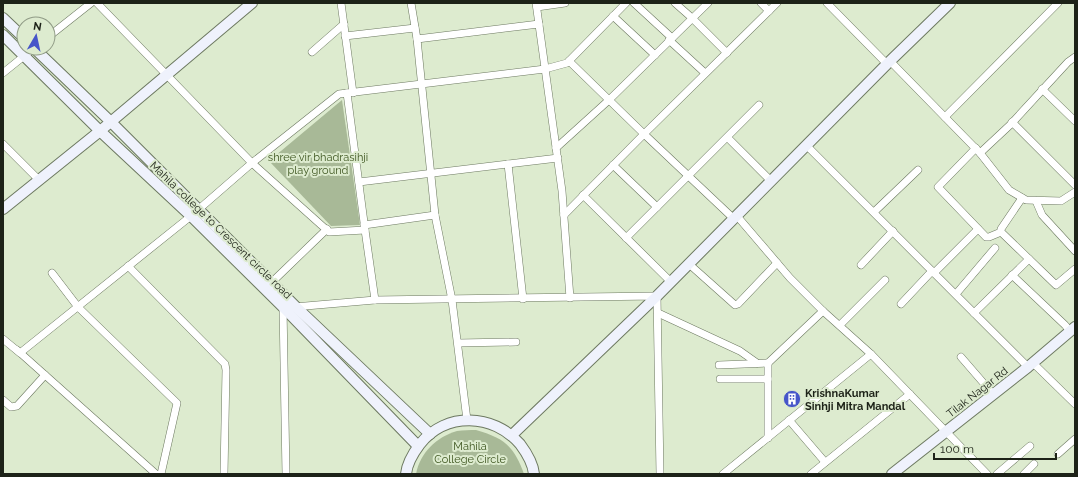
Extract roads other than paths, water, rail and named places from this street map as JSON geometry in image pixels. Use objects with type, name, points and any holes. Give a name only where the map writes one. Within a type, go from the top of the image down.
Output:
[{"type":"main road","points":[[3,209],[100,132],[252,3]]},
{"type":"main road","points":[[512,435],[657,296],[888,62],[950,3]]},
{"type":"main road","points":[[3,18],[16,30]]},
{"type":"main road","name":"Mahila college to Crescent circle road","points":[[3,35],[16,47]]},
{"type":"main road","name":"Mahila college to Crescent circle road","points":[[25,56],[100,132],[191,216],[283,307],[418,446]]},
{"type":"main road","name":"Mahila college to Crescent circle road","points":[[42,56],[199,209],[296,307],[430,434]]},
{"type":"main road","name":"Tilak Nagar Rd","points":[[892,474],[1031,365],[1072,329]]},
{"type":"main road","points":[[406,474],[414,452],[427,436],[446,424],[467,420],[483,421],[499,426],[512,435],[526,451],[534,474]]},
{"type":"street","points":[[56,31],[91,3]]},
{"type":"street","points":[[97,3],[252,163],[330,232],[365,228],[435,215]]},
{"type":"street","points":[[341,3],[359,182],[375,300]]},
{"type":"street","points":[[411,3],[435,215],[452,300],[467,420]]},
{"type":"street","points":[[565,3],[537,5],[558,158],[570,298]]},
{"type":"street","points":[[3,339],[20,353],[191,216],[252,163],[339,94],[545,69],[567,63],[626,3]]},
{"type":"street","points":[[634,3],[705,73]]},
{"type":"street","points":[[675,3],[727,53]]},
{"type":"street","points":[[556,148],[609,100],[708,3]]},
{"type":"street","points":[[761,3],[769,11]]},
{"type":"street","points":[[564,215],[777,3]]},
{"type":"street","points":[[827,3],[945,117],[978,151],[1009,190],[1026,200],[1036,201],[1061,201],[1075,192]]},
{"type":"street","points":[[945,117],[1058,3]]},
{"type":"street","points":[[613,16],[655,55]]},
{"type":"street","points":[[312,52],[344,24]]},
{"type":"street","points":[[416,39],[540,24]]},
{"type":"street","points":[[345,36],[415,28]]},
{"type":"street","points":[[3,73],[25,56]]},
{"type":"street","points":[[1001,232],[987,237],[938,187],[1012,122],[1068,62],[1075,57]]},
{"type":"street","points":[[569,61],[644,134],[736,217],[790,278],[823,311],[871,354],[986,474]]},
{"type":"street","points":[[1042,89],[1075,121]]},
{"type":"street","points":[[626,238],[759,106]]},
{"type":"street","points":[[1012,122],[1075,185]]},
{"type":"street","points":[[728,138],[771,181]]},
{"type":"street","points":[[3,144],[39,180]]},
{"type":"street","points":[[806,145],[974,313],[1075,404]]},
{"type":"street","points":[[359,182],[558,158]]},
{"type":"street","points":[[508,164],[523,298]]},
{"type":"street","points":[[613,165],[657,207]]},
{"type":"street","points":[[874,212],[918,170]]},
{"type":"street","points":[[583,195],[671,282]]},
{"type":"street","points":[[1001,232],[1001,229],[1022,198]]},
{"type":"street","points":[[1036,201],[1042,216],[1075,251]]},
{"type":"street","points":[[901,304],[978,228]]},
{"type":"street","points":[[272,282],[326,229]]},
{"type":"street","points":[[860,265],[893,231]]},
{"type":"street","points":[[1001,232],[1056,285],[1075,269]]},
{"type":"street","points":[[956,294],[996,248]]},
{"type":"street","points":[[974,313],[1029,258]]},
{"type":"street","points":[[689,264],[737,305],[778,263]]},
{"type":"street","points":[[128,266],[224,364],[226,370],[224,474]]},
{"type":"street","points":[[52,273],[78,307],[177,403],[161,474]]},
{"type":"street","points":[[1012,276],[1064,325],[1072,329]]},
{"type":"street","points":[[840,325],[885,280]]},
{"type":"street","points":[[286,474],[283,307],[375,300],[657,296],[660,474]]},
{"type":"street","points":[[718,365],[768,363],[823,311]]},
{"type":"street","points":[[658,313],[740,352],[756,364]]},
{"type":"street","points":[[458,343],[516,342]]},
{"type":"street","points":[[12,346],[156,474]]},
{"type":"street","points":[[723,474],[871,354]]},
{"type":"street","points":[[961,357],[993,394]]},
{"type":"street","points":[[768,363],[768,438]]},
{"type":"street","points":[[3,400],[12,407],[16,406],[45,375]]},
{"type":"street","points":[[720,379],[768,379]]},
{"type":"street","points":[[811,474],[910,394]]},
{"type":"street","points":[[790,420],[825,462]]},
{"type":"street","points":[[1058,454],[1075,439]]},
{"type":"street","points":[[997,474],[1030,446]]},
{"type":"street","points":[[1024,474],[1034,464]]},
{"type":"place","name":"KrishnaKumar Sinhji Mitra Mandal","points":[[792,399]]},
{"type":"park label","name":"shree vir bhadrasihji play ground","points":[[318,163]]},
{"type":"park label","name":"Mahila College Circle","points":[[470,452]]}]
